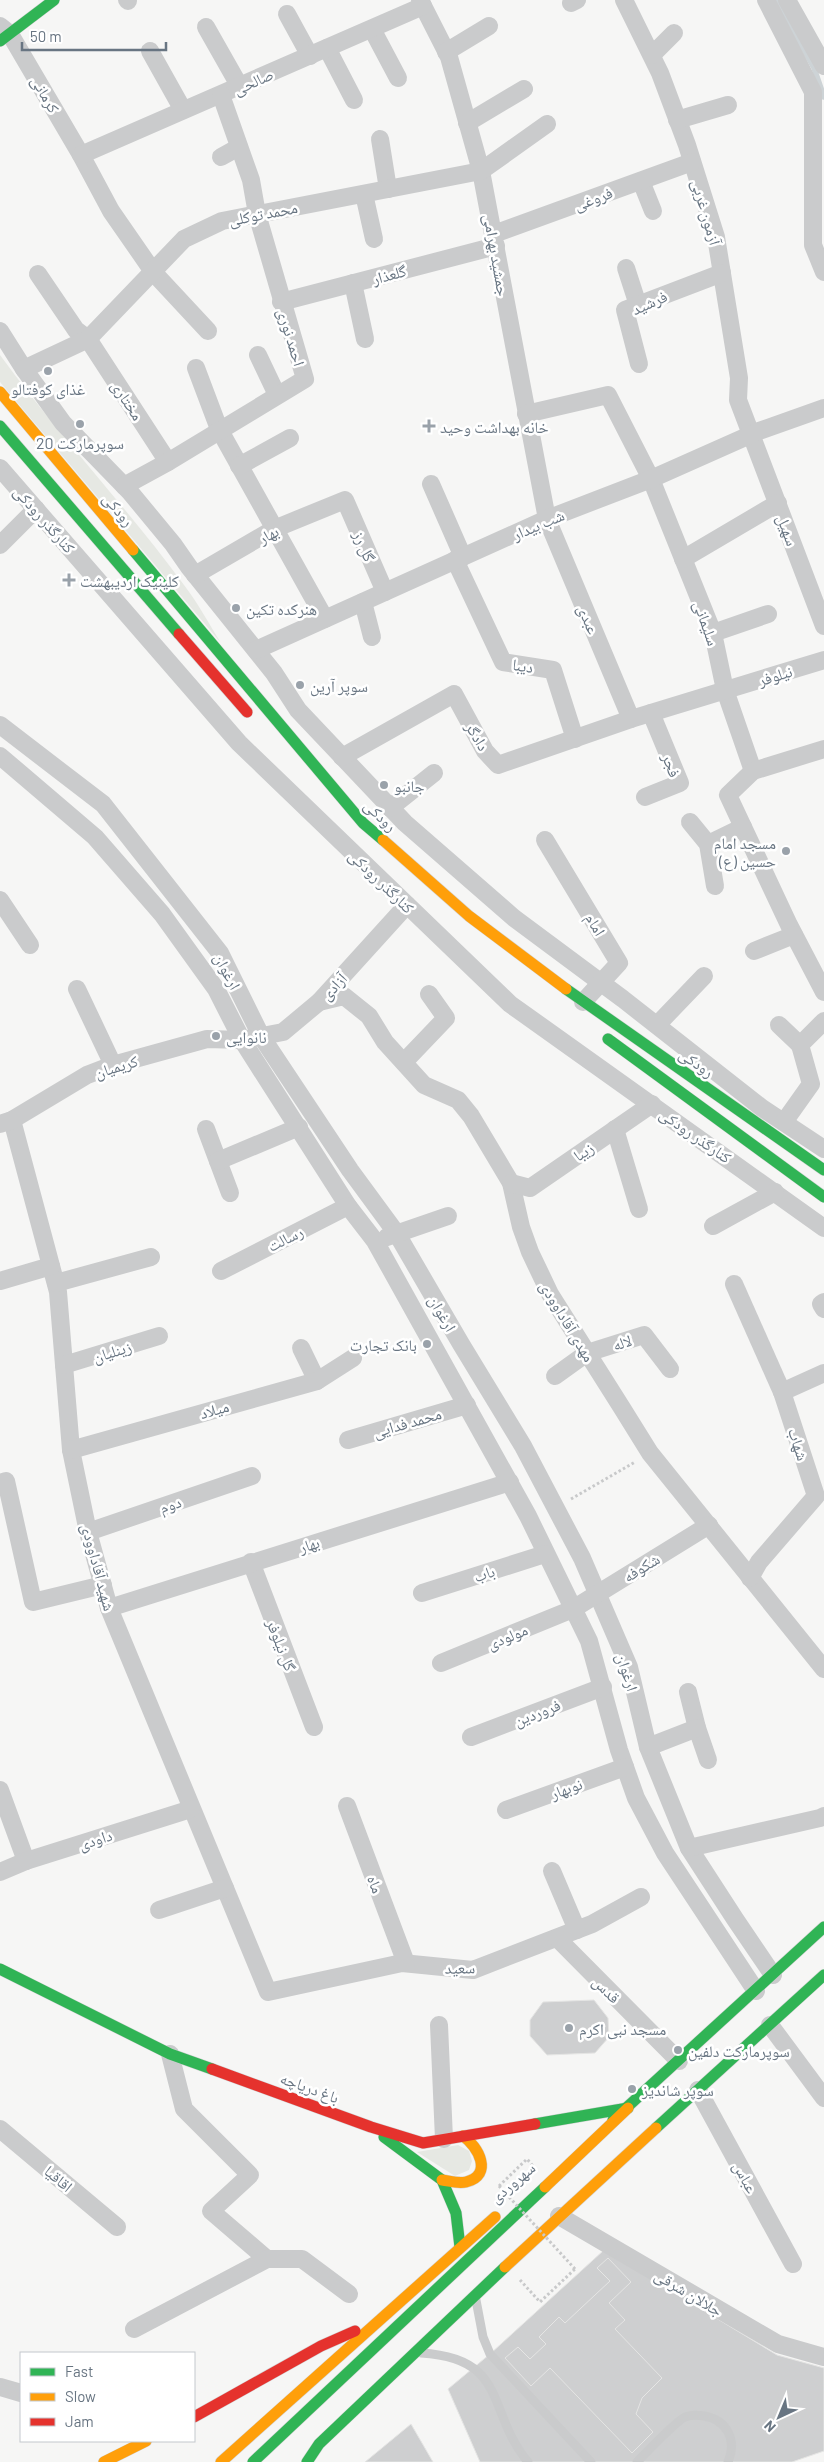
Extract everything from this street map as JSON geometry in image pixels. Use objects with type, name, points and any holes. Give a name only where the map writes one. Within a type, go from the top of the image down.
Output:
[{"type":"main road","points":[[3,34],[54,0]]},
{"type":"main road","name":"رودکی","points":[[0,392],[363,823],[469,916],[583,1002],[824,1170]]},
{"type":"main road","points":[[0,426],[255,721]]},
{"type":"main road","name":"رودکی","points":[[600,1033],[824,1197]]},
{"type":"main road","name":"سهروردی","points":[[221,2462],[250,2439],[301,2388],[460,2247],[628,2108],[824,1927]]},
{"type":"main road","name":"باغ دریاچه","points":[[0,1969],[170,2054],[371,2127],[423,2143],[628,2108]]},
{"type":"main road","points":[[307,2462],[319,2444],[506,2264],[824,1975]]},
{"type":"main road","points":[[253,2462],[628,2108]]},
{"type":"main road","points":[[371,2127],[442,2180],[456,2213],[460,2247]]},
{"type":"main road","points":[[442,2180],[471,2181],[483,2164],[480,2151],[469,2139],[463,2136]]},
{"type":"main road","points":[[195,2416],[321,2346],[375,2323]]},
{"type":"main road","points":[[104,2462],[144,2442]]},
{"type":"street","name":"آزمون غربی","points":[[624,0],[652,56],[677,120],[716,236],[739,378],[738,400],[752,435]]},
{"type":"street","points":[[766,0],[817,91],[812,244],[824,272]]},
{"type":"street","points":[[787,0],[824,66]]},
{"type":"street","name":"صالحی","points":[[81,155],[372,29],[422,3]]},
{"type":"street","name":"جمشید بهرامی","points":[[422,3],[446,52],[481,171],[547,519]]},
{"type":"street","points":[[288,14],[310,56]]},
{"type":"street","points":[[446,52],[489,26]]},
{"type":"street","points":[[206,27],[240,87]]},
{"type":"street","points":[[372,29],[398,78]]},
{"type":"street","points":[[652,56],[674,33]]},
{"type":"street","name":"کرمانی","points":[[3,34],[81,155],[111,211],[154,273]]},
{"type":"street","points":[[327,48],[354,100]]},
{"type":"street","points":[[150,51],[183,110]]},
{"type":"street","points":[[467,123],[524,89]]},
{"type":"street","name":"احمد نوری","points":[[124,486],[168,462],[219,429],[304,379],[257,214],[251,180],[221,95]]},
{"type":"street","points":[[677,120],[728,105]]},
{"type":"street","points":[[481,171],[547,124]]},
{"type":"street","points":[[380,138],[388,189]]},
{"type":"street","points":[[221,157],[239,147]]},
{"type":"street","name":"فروغی","points":[[495,240],[692,162]]},
{"type":"street","name":"محمد توکلی","points":[[24,369],[88,339],[154,273],[166,257],[184,239],[222,221],[481,171]]},
{"type":"street","points":[[641,181],[654,211]]},
{"type":"street","points":[[364,194],[374,239]]},
{"type":"street","name":"گلعذار","points":[[281,302],[353,283],[495,240]]},
{"type":"street","points":[[626,268],[638,304]]},
{"type":"street","points":[[154,273],[208,330]]},
{"type":"street","name":"فرشید","points":[[639,364],[625,310],[722,273]]},
{"type":"street","name":"مختاری","points":[[38,274],[76,330],[88,339],[168,462]]},
{"type":"street","points":[[353,283],[365,339]]},
{"type":"street","points":[[0,331],[24,369],[63,422],[124,486],[173,544],[195,575],[256,650],[298,710],[390,808],[514,918],[784,1122],[824,1149]]},
{"type":"street","points":[[258,355],[277,395]]},
{"type":"street","points":[[196,368],[219,429],[325,619]]},
{"type":"street","name":"سلیمانی","points":[[526,414],[608,395],[651,479],[712,633],[725,690],[753,771]]},
{"type":"street","name":"شب بیدار","points":[[256,650],[547,519],[651,479],[752,435],[824,408]]},
{"type":"street","name":"سهیل","points":[[752,435],[824,626]]},
{"type":"street","points":[[239,466],[290,438]]},
{"type":"street","points":[[3,472],[28,458]]},
{"type":"street","name":"کنارگذر رودکی","points":[[3,472],[239,743],[510,1004],[824,1228]]},
{"type":"street","points":[[431,484],[459,559]]},
{"type":"street","name":"بهار","points":[[195,575],[274,530],[345,500]]},
{"type":"street","name":"گل رز","points":[[345,500],[385,592]]},
{"type":"street","points":[[683,558],[778,503]]},
{"type":"street","points":[[0,545],[36,509]]},
{"type":"street","name":"عبدی","points":[[547,519],[631,719]]},
{"type":"street","name":"دیبا","points":[[459,559],[503,662],[553,670],[575,739]]},
{"type":"street","points":[[363,602],[372,637]]},
{"type":"street","points":[[712,633],[768,614]]},
{"type":"street","name":"نیلوفر","points":[[651,713],[824,660]]},
{"type":"street","name":"دادگر","points":[[342,757],[454,694],[485,751],[498,765],[651,713]]},
{"type":"street","name":"فجر","points":[[645,797],[680,783],[651,713]]},
{"type":"street","name":"ارغوان","points":[[0,725],[103,804],[220,953],[262,1036],[350,1170],[397,1234],[523,1446],[582,1558],[629,1667],[648,1747],[689,1848],[734,1920],[773,1975]]},
{"type":"street","points":[[824,749],[753,771],[728,795],[794,935],[824,992]]},
{"type":"street","name":"ارغوان","points":[[0,756],[95,837],[162,914],[216,989],[242,1040],[300,1127],[348,1206],[375,1241],[510,1482],[589,1641],[619,1750],[636,1798],[665,1853],[756,1991]]},
{"type":"street","points":[[390,808],[434,773]]},
{"type":"street","points":[[69,814],[86,791]]},
{"type":"street","points":[[690,822],[708,844],[715,886]]},
{"type":"street","points":[[708,844],[743,828]]},
{"type":"street","name":"امام","points":[[545,840],[619,963],[583,1002]]},
{"type":"street","name":"آزادی","points":[[242,1040],[283,1032],[319,1002],[407,905]]},
{"type":"street","points":[[3,909],[30,945]]},
{"type":"street","points":[[754,951],[794,935]]},
{"type":"street","points":[[657,1025],[704,976]]},
{"type":"street","points":[[77,989],[113,1065]]},
{"type":"street","points":[[404,1062],[446,1018],[429,994]]},
{"type":"street","name":"مهدی آقاداوودی","points":[[319,1002],[344,996],[369,1016],[385,1042],[424,1085],[458,1100],[471,1116],[511,1183],[521,1227],[530,1252],[550,1294],[650,1453],[824,1669]]},
{"type":"street","points":[[800,1045],[824,1022]]},
{"type":"street","points":[[779,1026],[800,1045],[817,1080],[784,1122]]},
{"type":"street","name":"کریمیان","points":[[6,1122],[87,1075],[113,1065],[207,1038],[242,1040]]},
{"type":"street","name":"زیبا","points":[[511,1183],[530,1188],[652,1104]]},
{"type":"street","name":"شهید آقاداوودی","points":[[6,1122],[56,1284],[71,1450],[88,1532],[102,1585],[109,1608],[268,1992]]},
{"type":"street","points":[[218,1162],[300,1127]]},
{"type":"street","points":[[206,1129],[230,1193]]},
{"type":"street","points":[[615,1129],[639,1208]]},
{"type":"street","points":[[332,1180],[350,1170]]},
{"type":"street","points":[[713,1226],[775,1192]]},
{"type":"street","name":"رسالت","points":[[221,1271],[348,1206]]},
{"type":"street","points":[[375,1241],[448,1216]]},
{"type":"street","points":[[56,1284],[151,1257]]},
{"type":"street","points":[[0,1281],[51,1266]]},
{"type":"street","points":[[734,1284],[782,1392],[824,1373]]},
{"type":"street","points":[[824,1302],[821,1304],[824,1309]]},
{"type":"street","name":"لاله","points":[[587,1353],[644,1334],[670,1369]]},
{"type":"street","name":"زینلیان","points":[[64,1365],[159,1336]]},
{"type":"street","points":[[301,1348],[317,1380]]},
{"type":"street","points":[[555,1376],[587,1353]]},
{"type":"street","name":"میلاد","points":[[71,1450],[317,1380],[353,1358]]},
{"type":"street","name":"شهاب","points":[[750,1578],[759,1562],[816,1496],[782,1392]]},
{"type":"street","name":"محمد فدایی","points":[[348,1440],[466,1405]]},
{"type":"street","name":"دوم","points":[[88,1532],[252,1476]]},
{"type":"street","points":[[0,1483],[6,1481],[33,1602],[102,1585]]},
{"type":"street","name":"بهار","points":[[109,1608],[510,1482]]},
{"type":"street","name":"شکوفه","points":[[573,1609],[709,1525]]},
{"type":"street","name":"باب","points":[[422,1593],[545,1554]]},
{"type":"street","name":"گل نیلوفر","points":[[251,1562],[314,1727]]},
{"type":"street","name":"مولودی","points":[[441,1663],[573,1609]]},
{"type":"street","name":"فروردین","points":[[472,1737],[603,1687]]},
{"type":"street","points":[[688,1692],[697,1728],[708,1760]]},
{"type":"street","points":[[648,1747],[697,1728]]},
{"type":"street","name":"نوبهار","points":[[506,1810],[625,1767]]},
{"type":"street","points":[[0,1790],[26,1861]]},
{"type":"street","name":"ماه","points":[[346,1806],[406,1963]]},
{"type":"street","name":"داودی","points":[[0,1872],[26,1861],[191,1809]]},
{"type":"street","points":[[689,1848],[824,1816]]},
{"type":"street","points":[[552,1871],[577,1930]]},
{"type":"street","points":[[159,1910],[225,1888]]},
{"type":"street","name":"سعید","points":[[268,1992],[406,1963],[474,1970],[577,1930],[641,1897]]},
{"type":"street","name":"قدس","points":[[557,1938],[679,2061]]},
{"type":"street","points":[[439,2025],[444,2139]]},
{"type":"street","points":[[770,2025],[824,2098]]},
{"type":"street","points":[[170,2054],[184,2109],[250,2175],[211,2210],[267,2260]]},
{"type":"street","name":"عباس","points":[[698,2090],[793,2264]]},
{"type":"street","name":"اقاقیا","points":[[0,2129],[117,2227]]},
{"type":"street","name":"جلالان شرقی","points":[[559,2216],[778,2344],[824,2357]]},
{"type":"street","points":[[134,2329],[267,2260],[302,2259],[349,2294]]},
{"type":"street","points":[[0,2386],[20,2393]]},
{"type":"lane","points":[[475,2294],[478,2318],[490,2354],[591,2462]]},
{"type":"lane","points":[[414,2352],[441,2354],[474,2367],[488,2384],[500,2406],[518,2450],[528,2462]]},
{"type":"lane","points":[[637,2462],[685,2417],[698,2415],[713,2418],[724,2425],[732,2439],[732,2452],[728,2462]]},
{"type":"path","points":[[556,1508],[650,1453]]},
{"type":"path","points":[[506,2264],[540,2302],[575,2269],[499,2186],[527,2159]]},
{"type":"shaded area","points":[[0,355],[45,414],[162,556],[194,599],[221,643],[0,382]]},
{"type":"shaded area","points":[[458,2145],[469,2151],[472,2161],[469,2170],[455,2176],[417,2152]]},
{"type":"building","name":"مسجد نبی اکرم","points":[[594,2000],[608,2018],[609,2037],[595,2053],[547,2055],[530,2036],[530,2020],[543,2002]]},
{"type":"building","points":[[604,2250],[777,2355],[824,2368],[824,2451],[792,2462],[480,2462],[448,2389],[490,2354]]},
{"type":"building","points":[[608,2258],[631,2282],[609,2303],[625,2320],[615,2329],[662,2378],[642,2398],[636,2414],[653,2432],[632,2453],[550,2368],[531,2386],[505,2358],[518,2347],[530,2359],[546,2344],[539,2337],[559,2317],[565,2323],[610,2281],[597,2268]]},
{"type":"building","points":[[411,2424],[433,2462],[365,2462]]},
{"type":"waterway","points":[[776,0],[814,68],[824,97]]},
{"type":"traffic: fast","points":[[0,41],[54,0]]},
{"type":"traffic: fast","points":[[0,426],[179,634]]},
{"type":"traffic: fast","points":[[133,550],[363,823],[383,840]]},
{"type":"traffic: fast","points":[[566,989],[824,1170]]},
{"type":"traffic: fast","points":[[608,1039],[824,1197]]},
{"type":"traffic: fast","points":[[613,2120],[824,1927]]},
{"type":"traffic: fast","points":[[0,1969],[170,2054],[212,2069]]},
{"type":"traffic: fast","points":[[656,2128],[824,1975]]},
{"type":"traffic: fast","points":[[535,2124],[628,2108]]},
{"type":"traffic: fast","points":[[384,2137],[442,2180],[456,2213],[460,2247]]},
{"type":"traffic: fast","points":[[253,2462],[545,2187]]},
{"type":"traffic: fast","points":[[307,2462],[319,2444],[505,2267]]},
{"type":"traffic: slow","points":[[0,392],[133,550]]},
{"type":"traffic: slow","points":[[383,840],[469,916],[566,989]]},
{"type":"traffic: slow","points":[[545,2187],[628,2108]]},
{"type":"traffic: slow","points":[[505,2267],[656,2128]]},
{"type":"traffic: slow","points":[[442,2180],[457,2183],[466,2182],[475,2178],[479,2173],[481,2160],[478,2153],[474,2146],[463,2136]]},
{"type":"traffic: slow","points":[[221,2462],[495,2217]]},
{"type":"traffic: slow","points":[[104,2462],[144,2442]]},
{"type":"traffic: jam","points":[[179,634],[247,712]]},
{"type":"traffic: jam","points":[[212,2069],[371,2127],[423,2143],[535,2124]]},
{"type":"traffic: jam","points":[[195,2416],[321,2346],[355,2331]]},
{"type":"place","name":"غذای کوفتالو","points":[[48,371]]},
{"type":"place","name":"سوپرمارکت 20","points":[[80,424]]},
{"type":"place","name":"خانه بهداشت وحید","points":[[429,426]]},
{"type":"place","name":"کلینیک اردیبهشت","points":[[69,580]]},
{"type":"place","name":"هنرکده تکین","points":[[236,608]]},
{"type":"place","name":"سوپر آرین","points":[[300,685]]},
{"type":"place","name":"جانبو","points":[[384,785]]},
{"type":"place","name":"مسجد امام حسین (ع)","points":[[786,851]]},
{"type":"place","name":"نانوایی","points":[[216,1036]]},
{"type":"place","name":"بانک تجارت","points":[[427,1344]]},
{"type":"place","name":"مسجد نبی اکرم","points":[[569,2028]]},
{"type":"place","name":"سوپرمارکت دلفین","points":[[678,2050]]},
{"type":"place","name":"سوپر شاندیز","points":[[632,2089]]}]
